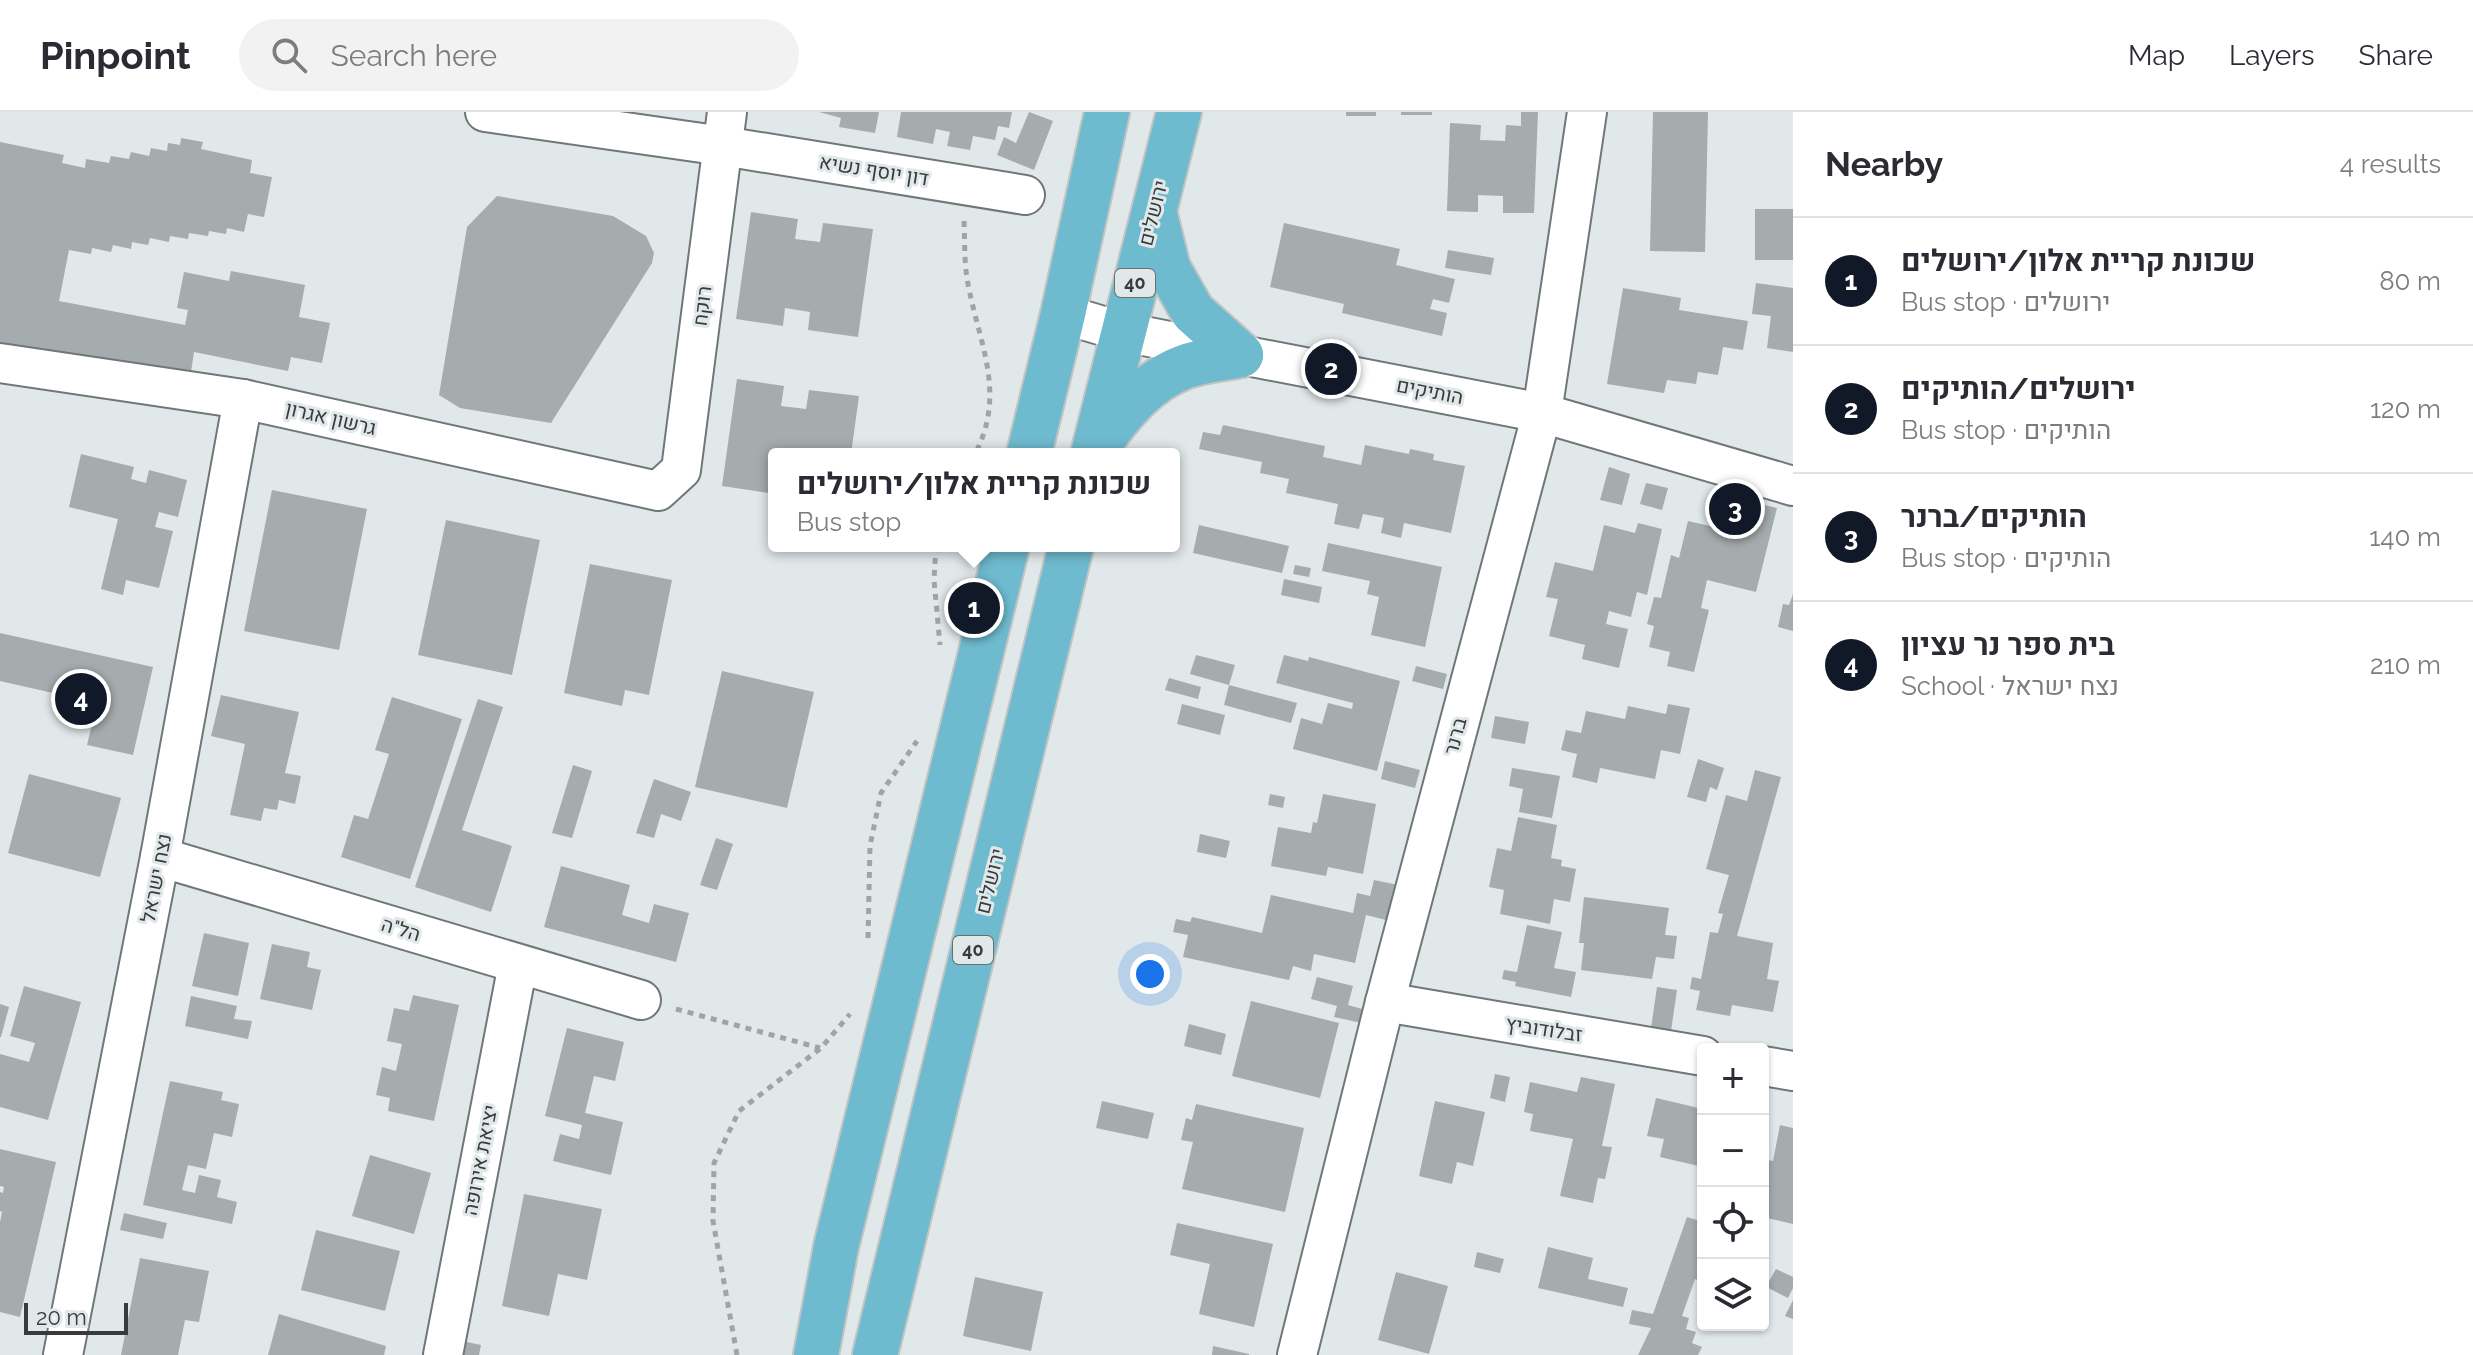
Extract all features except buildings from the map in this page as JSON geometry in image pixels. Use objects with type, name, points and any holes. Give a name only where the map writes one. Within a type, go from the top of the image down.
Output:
[{"type":"highway","points":[[1030,448],[1107,112]]},
{"type":"highway","name":"ירושלים","points":[[1094,448],[1179,112]]},
{"type":"highway","points":[[1154,211],[1168,268],[1193,312],[1241,355]]},
{"type":"highway","points":[[1097,448],[1123,411],[1156,381],[1185,366],[1241,355]]},
{"type":"highway","points":[[816,1355],[836,1247],[1006,552]]},
{"type":"highway","name":"ירושלים","points":[[875,1355],[1070,552]]},
{"type":"street","name":"דון יוסף נשיא","points":[[485,112],[725,129],[963,184],[1025,195]]},
{"type":"street","name":"ברנר","points":[[1297,1355],[1385,1002],[1542,413],[1587,112]]},
{"type":"street","name":"רוקח","points":[[658,491],[681,470],[725,129]]},
{"type":"street","name":"הותיקים","points":[[1063,314],[1123,332],[1542,413],[1793,486]]},
{"type":"street","name":"גרשון אגרון","points":[[0,363],[243,399],[658,491]]},
{"type":"street","name":"נצח ישראל","points":[[63,1355],[160,857],[243,399]]},
{"type":"street","name":"הל\"ה","points":[[160,857],[641,1000]]},
{"type":"street","name":"יציאת אירופה","points":[[443,1355],[518,964]]},
{"type":"street","name":"זבלודוביץ","points":[[1385,1002],[1697,1055]]},
{"type":"street","points":[[1769,1067],[1793,1071]]},
{"type":"path","points":[[963,184],[966,276],[991,379],[985,436],[978,448]]},
{"type":"path","points":[[936,552],[934,580],[940,649]]},
{"type":"path","points":[[868,940],[870,846],[881,793],[917,741]]},
{"type":"path","points":[[641,1000],[821,1048]]},
{"type":"path","points":[[737,1355],[713,1221],[714,1163],[739,1111],[821,1048],[850,1015],[854,1000]]},
{"type":"place","name":"ירושלים/הותיקים","points":[[1331,369]]},
{"type":"place","name":"הותיקים/ברנר","points":[[1735,509]]},
{"type":"place","name":"שכונת קריית אלון/ירושלים","points":[[974,608]]},
{"type":"place","name":"בית ספר נר עציון","points":[[81,699]]}]
